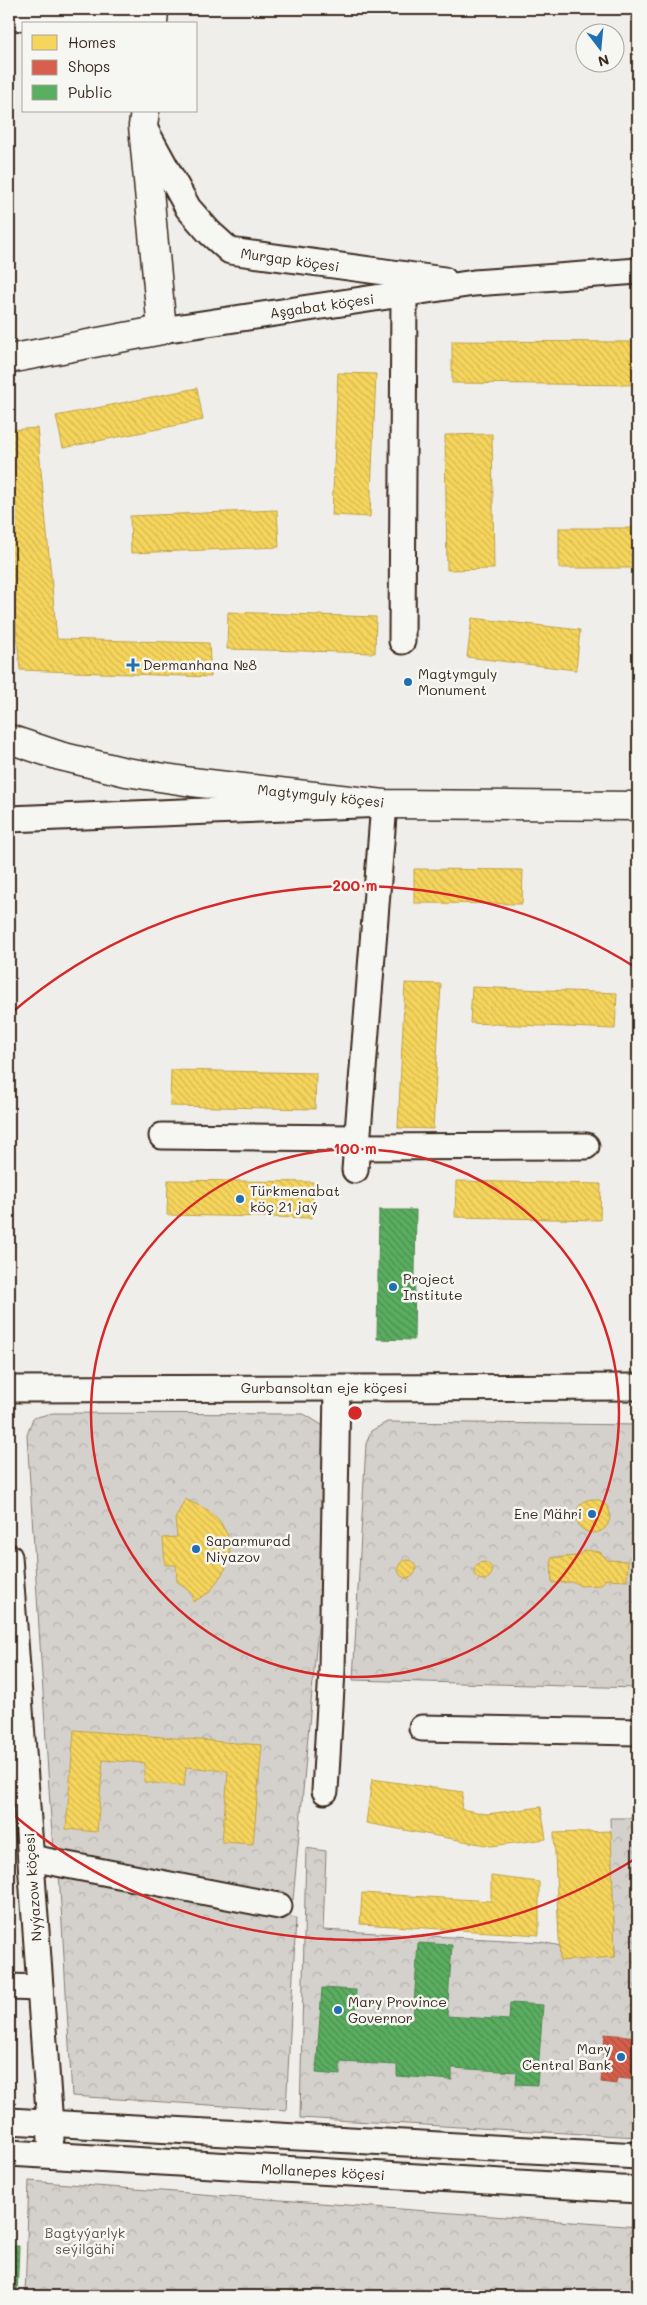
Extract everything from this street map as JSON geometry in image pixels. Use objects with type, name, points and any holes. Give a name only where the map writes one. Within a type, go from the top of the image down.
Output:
[{"type":"main road","name":"Murgap köçesi","points":[[144,119],[162,330]]},
{"type":"main road","name":"Aşgabat köçesi","points":[[9,359],[162,330]]},
{"type":"main road","name":"Magtymguly köçesi","points":[[9,739],[60,756],[126,772],[192,782],[384,804],[638,806]]},
{"type":"street","points":[[9,18],[154,14]]},
{"type":"street","name":"Murgap köçesi","points":[[144,119],[188,208],[230,251],[474,283]]},
{"type":"street","name":"Aşgabat köçesi","points":[[162,330],[474,283],[638,272]]},
{"type":"street","points":[[402,641],[404,294]]},
{"type":"street","points":[[9,819],[384,804],[356,1152]]},
{"type":"street","points":[[162,1136],[356,1152],[586,1146]]},
{"type":"street","name":"Gurbansoltan eje köçesi","points":[[9,1389],[638,1387]]},
{"type":"street","points":[[325,1791],[332,1671],[336,1388]]},
{"type":"street","name":"Nyýazow köçesi","points":[[9,1557],[53,2156]]},
{"type":"street","points":[[422,1728],[638,1732]]},
{"type":"street","points":[[31,1858],[279,1906]]},
{"type":"street","points":[[9,1987],[40,1988]]},
{"type":"street","points":[[9,2121],[638,2156]]},
{"type":"street","name":"Mollanepes köçesi","points":[[9,2153],[638,2190]]},
{"type":"green space","points":[[53,1413],[304,1414],[325,1427],[335,1441],[293,1900],[53,1852],[27,1435],[33,1418]]},
{"type":"green space","points":[[387,1422],[638,1425],[638,1688],[353,1680],[366,1444],[371,1431]]},
{"type":"green space","points":[[610,1818],[638,1818],[638,2137],[300,2118],[306,1848],[326,1851],[323,1930],[541,1942],[615,1957]]},
{"type":"green space","points":[[59,1871],[296,1918],[286,2110],[72,2096]]},
{"type":"green space","name":"Bagtyýarlyk seýilgähi","points":[[29,2181],[638,2227],[638,2296],[25,2296]]},
{"type":"building: Homes","points":[[452,341],[638,342],[638,385],[452,383]]},
{"type":"building: Homes","points":[[338,373],[376,374],[370,517],[332,515]]},
{"type":"building: Homes","points":[[197,388],[203,420],[63,448],[56,416]]},
{"type":"building: Homes","points":[[37,428],[57,639],[209,643],[211,677],[20,670],[9,550],[9,430]]},
{"type":"building: Homes","points":[[492,434],[494,569],[447,570],[445,435]]},
{"type":"building: Homes","points":[[277,510],[279,547],[131,553],[130,516]]},
{"type":"building: Homes","points":[[559,528],[638,528],[638,568],[559,568]]},
{"type":"building: Homes","points":[[228,612],[376,617],[375,653],[227,649]]},
{"type":"building: Homes","points":[[472,618],[580,630],[576,670],[467,657]]},
{"type":"building: Homes","points":[[414,869],[523,870],[522,904],[414,903]]},
{"type":"building: Homes","points":[[405,983],[441,984],[433,1129],[398,1128]]},
{"type":"building: Homes","points":[[472,987],[617,993],[615,1029],[470,1023]]},
{"type":"building: Homes","points":[[171,1070],[316,1073],[315,1109],[170,1106]]},
{"type":"building: Homes","name":"Türkmenabat köç 21 jaý","points":[[168,1180],[313,1182],[312,1218],[167,1215]]},
{"type":"building: Homes","points":[[456,1181],[601,1184],[600,1220],[455,1217]]},
{"type":"building: Homes","points":[[185,1499],[208,1510],[219,1520],[227,1534],[230,1552],[226,1568],[210,1592],[193,1602],[192,1594],[177,1581],[176,1565],[165,1565],[163,1538],[177,1537],[175,1519]]},
{"type":"building: Homes","points":[[593,1499],[605,1504],[610,1516],[605,1528],[593,1533],[581,1528],[576,1516],[581,1504]]},
{"type":"building: Homes","points":[[585,1550],[600,1552],[608,1560],[628,1561],[627,1580],[606,1579],[601,1585],[580,1586],[574,1582],[552,1583],[551,1558],[577,1556]]},
{"type":"building: Homes","points":[[407,1560],[413,1563],[416,1569],[413,1575],[407,1578],[401,1575],[398,1569],[401,1563]]},
{"type":"building: Homes","points":[[483,1562],[489,1565],[492,1571],[489,1577],[483,1580],[477,1577],[474,1571],[477,1565]]},
{"type":"building: Homes","points":[[74,1730],[262,1745],[253,1844],[222,1842],[228,1771],[186,1767],[184,1786],[144,1782],[145,1763],[103,1760],[97,1832],[66,1829]]},
{"type":"building: Homes","points":[[372,1779],[463,1792],[461,1809],[487,1814],[541,1807],[546,1839],[491,1846],[366,1823]]},
{"type":"building: Homes","points":[[611,1831],[615,1957],[560,1961],[554,1833]]},
{"type":"building: Homes","points":[[491,1876],[539,1882],[539,1935],[360,1924],[362,1893],[491,1901]]},
{"type":"building: Shops","name":"Mary Central Bank","points":[[605,2034],[638,2037],[638,2080],[617,2078],[616,2084],[601,2082]]},
{"type":"building: Public","points":[[379,1210],[416,1210],[414,1340],[377,1339]]},
{"type":"building: Public","name":"Mary Province Governor","points":[[418,1943],[452,1945],[447,2016],[509,2020],[510,2003],[543,2005],[537,2085],[516,2084],[517,2072],[452,2068],[452,2080],[397,2076],[397,2065],[340,2062],[340,2075],[316,2073],[322,1988],[356,1990],[355,2015],[413,2019]]},
{"type":"building: Public","points":[[9,2230],[11,2246],[19,2246],[17,2296],[9,2296]]},
{"type":"place","name":"Dermanhana №8","points":[[133,665]]},
{"type":"place","name":"Magtymguly Monument","points":[[408,682]]},
{"type":"place","name":"Türkmenabat köç 21 jaý","points":[[240,1199]]},
{"type":"place","name":"Project Institute","points":[[393,1287]]},
{"type":"place","name":"Ene Mähri","points":[[592,1514]]},
{"type":"place","name":"Saparmurad Niyazov","points":[[196,1549]]},
{"type":"place","name":"Mary Province Governor","points":[[338,2010]]},
{"type":"place","name":"Mary Central Bank","points":[[621,2057]]}]
